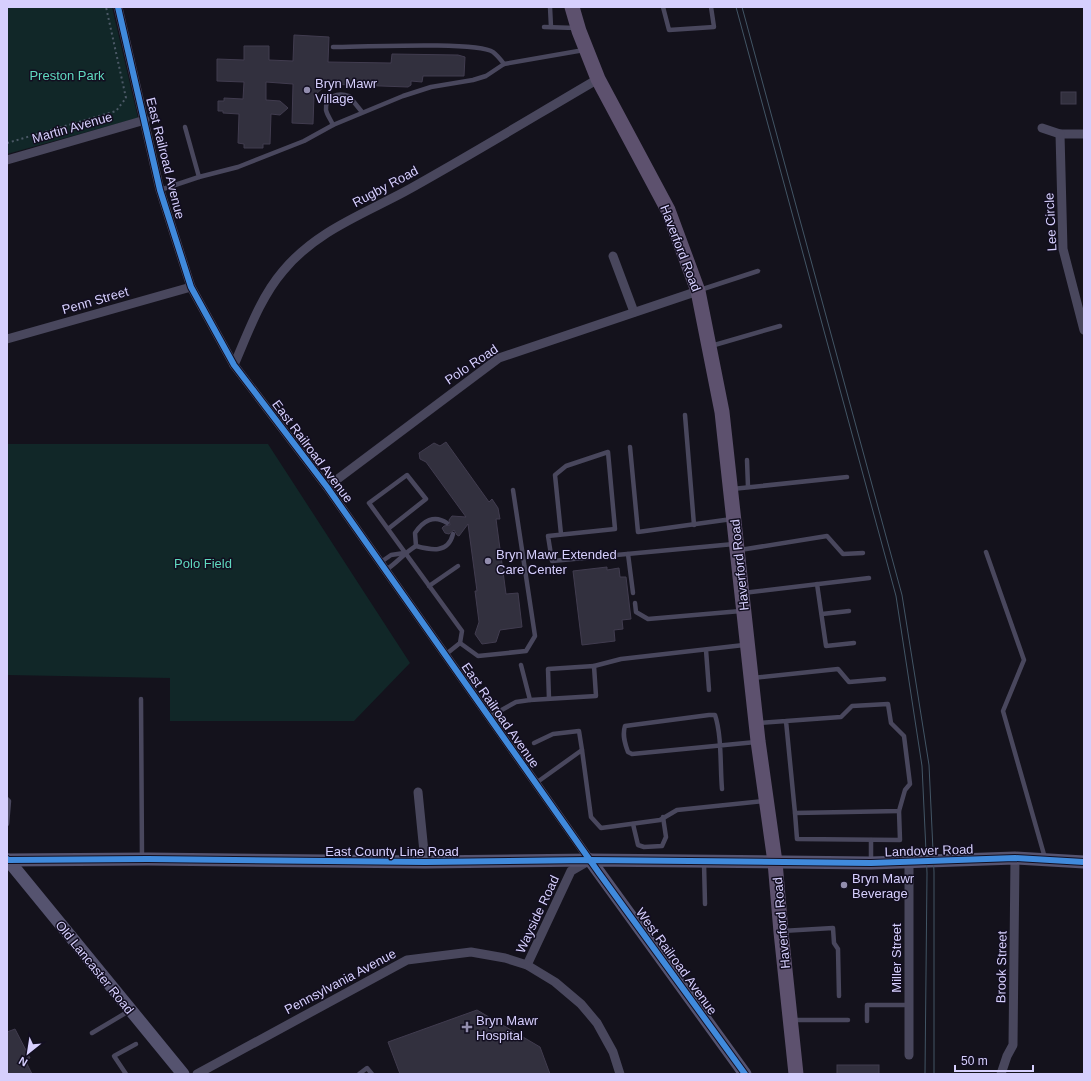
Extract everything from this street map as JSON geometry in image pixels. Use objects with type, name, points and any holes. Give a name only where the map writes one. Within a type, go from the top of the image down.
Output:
[{"type":"main road","name":"Haverford Road","points":[[572,7],[578,28],[598,79],[668,210],[698,291],[722,412],[758,741],[775,862],[780,932],[796,1074]]},
{"type":"street","name":"East Railroad Avenue","points":[[118,7],[160,190],[191,287],[234,365],[327,487],[381,562],[590,860]]},
{"type":"street","name":"Rugby Road","points":[[234,365],[256,314],[269,292],[283,271],[307,247],[347,220],[403,192],[598,79]]},
{"type":"street","name":"Martin Avenue","points":[[7,160],[145,120]]},
{"type":"street","points":[[1042,128],[1060,134],[1084,134]]},
{"type":"street","name":"Lee Circle","points":[[1060,134],[1063,248],[1084,330]]},
{"type":"street","points":[[613,256],[634,312]]},
{"type":"street","name":"Penn Street","points":[[7,338],[191,287]]},
{"type":"street","name":"Polo Road","points":[[327,487],[499,358],[698,291]]},
{"type":"street","points":[[418,792],[425,862]]},
{"type":"street","name":"Landover Road","points":[[775,862],[871,863],[1015,858],[1084,862]]},
{"type":"street","name":"Brook Street","points":[[1001,1074],[1007,1056],[1013,1045],[1015,858]]},
{"type":"street","name":"East County Line Road","points":[[8,860],[142,859],[425,862],[590,860],[704,863],[775,862]]},
{"type":"street","name":"Old Lancaster Road","points":[[8,860],[183,1074]]},
{"type":"street","name":"Wayside Road","points":[[527,965],[571,871],[590,860]]},
{"type":"street","name":"West Railroad Avenue","points":[[590,860],[746,1074]]},
{"type":"street","name":"Miller Street","points":[[909,862],[910,1055]]},
{"type":"street","name":"Pennsylvania Avenue","points":[[196,1074],[407,960],[471,952],[505,958],[527,965],[555,982],[581,1004],[597,1023],[613,1052],[620,1074]]},
{"type":"lane","points":[[550,7],[551,27]]},
{"type":"lane","points":[[662,7],[669,30],[714,27],[711,7]]},
{"type":"lane","points":[[544,27],[578,28]]},
{"type":"lane","points":[[333,47],[402,46],[479,48],[493,52],[504,64]]},
{"type":"lane","points":[[160,190],[199,177],[238,167],[304,141],[333,125],[362,112],[431,87],[486,76],[504,64],[586,50]]},
{"type":"lane","points":[[333,125],[326,112],[326,106],[328,101],[338,94],[349,96],[362,112]]},
{"type":"lane","points":[[185,127],[199,177]]},
{"type":"lane","points":[[698,291],[758,271]]},
{"type":"lane","points":[[709,346],[780,326]]},
{"type":"lane","points":[[684,415],[694,524]]},
{"type":"lane","points":[[630,447],[638,532],[733,519]]},
{"type":"lane","points":[[561,534],[555,475],[566,466],[608,452],[615,529],[548,536],[552,561],[628,554],[736,547],[827,536],[843,554],[863,552]]},
{"type":"lane","points":[[747,460],[748,487]]},
{"type":"lane","points":[[388,529],[426,499],[407,475],[369,503],[462,631],[460,643],[445,655]]},
{"type":"lane","points":[[730,489],[847,477]]},
{"type":"lane","points":[[460,643],[478,656],[526,651],[535,636],[513,490]]},
{"type":"lane","points":[[416,546],[415,533],[426,522],[432,518],[440,518],[447,522]]},
{"type":"lane","points":[[386,570],[397,562],[404,553],[416,546],[430,549],[441,549],[448,544],[453,534]]},
{"type":"lane","points":[[986,552],[1024,660],[1003,711],[1045,859]]},
{"type":"lane","points":[[381,562],[391,554],[404,553]]},
{"type":"lane","points":[[628,554],[633,593]]},
{"type":"lane","points":[[429,586],[458,566]]},
{"type":"lane","points":[[742,593],[869,578]]},
{"type":"lane","points":[[817,584],[826,646],[854,643]]},
{"type":"lane","points":[[635,603],[636,612],[648,619],[744,610]]},
{"type":"lane","points":[[822,614],[849,610]]},
{"type":"lane","points":[[549,699],[548,669],[594,666],[621,659],[748,645]]},
{"type":"lane","points":[[706,650],[709,690]]},
{"type":"lane","points":[[521,665],[530,700]]},
{"type":"lane","points":[[489,717],[516,702],[596,696],[594,666]]},
{"type":"lane","points":[[751,678],[838,669],[849,682],[884,679]]},
{"type":"lane","points":[[141,699],[142,859]]},
{"type":"lane","points":[[757,724],[786,721],[841,717],[852,706],[888,704],[891,724],[904,736],[910,784],[905,790],[899,811],[900,840],[797,839],[786,721]]},
{"type":"lane","points":[[722,789],[718,746],[717,721],[714,715],[625,726],[623,732],[628,752],[632,754],[718,746],[758,741]]},
{"type":"lane","points":[[534,743],[553,734],[579,731],[591,817],[601,828],[660,820],[677,810],[766,801]]},
{"type":"lane","points":[[536,783],[582,750]]},
{"type":"lane","points":[[7,799],[9,801],[7,824]]},
{"type":"lane","points":[[795,813],[899,811]]},
{"type":"lane","points":[[633,824],[638,845],[644,847],[662,846],[666,837],[663,817]]},
{"type":"lane","points":[[870,840],[871,863]]},
{"type":"lane","points":[[704,863],[705,904]]},
{"type":"lane","points":[[780,932],[833,928],[834,943],[838,949],[839,996]]},
{"type":"lane","points":[[867,1021],[867,1005],[910,1005]]},
{"type":"lane","points":[[92,1033],[131,1011]]},
{"type":"lane","points":[[791,1020],[848,1020]]},
{"type":"lane","points":[[126,1074],[114,1056],[136,1044]]},
{"type":"lane","points":[[359,1074],[367,1068],[372,1074]]},
{"type":"path","points":[[7,142],[116,111],[122,104],[126,98],[106,7]]},
{"type":"green space","name":"Preston Park","points":[[7,7],[112,7],[138,118],[7,154]]},
{"type":"green space","name":"Polo Field","points":[[7,444],[268,444],[410,663],[354,721],[170,721],[170,678],[7,675]]},
{"type":"building","name":"Bryn Mawr Village","points":[[294,35],[329,37],[328,62],[391,63],[392,54],[458,55],[465,57],[464,76],[423,76],[422,82],[411,81],[411,85],[408,87],[327,84],[314,96],[313,124],[292,123],[293,84],[266,82],[266,100],[280,101],[288,108],[280,115],[271,114],[270,144],[263,144],[263,148],[244,148],[244,144],[238,143],[239,114],[223,113],[223,111],[218,111],[218,101],[224,101],[224,98],[243,99],[244,82],[217,81],[217,59],[244,60],[244,46],[269,46],[269,60],[293,61]]},
{"type":"building","points":[[1061,92],[1076,92],[1076,104],[1061,104]]},
{"type":"building","name":"Bryn Mawr Extended Care Center","points":[[446,442],[489,502],[492,499],[498,508],[500,519],[496,519],[506,594],[518,593],[522,627],[500,630],[496,642],[482,644],[475,634],[479,622],[475,591],[477,591],[468,524],[459,536],[454,530],[449,534],[445,533],[442,528],[450,525],[449,520],[452,516],[466,517],[426,462],[420,459],[419,453],[434,443],[440,446]]},
{"type":"building","points":[[607,567],[607,570],[619,568],[620,577],[626,577],[631,619],[622,620],[623,629],[614,630],[615,641],[582,645],[573,571]]},
{"type":"building","name":"Bryn Mawr Hospital","points":[[477,1010],[540,1047],[550,1074],[400,1074],[388,1042]]},
{"type":"building","points":[[15,1029],[30,1058],[25,1060],[32,1074],[7,1074],[7,1032]]},
{"type":"building","points":[[837,1065],[879,1065],[879,1074],[837,1074]]},
{"type":"tram line","points":[[736,7],[896,596],[922,766],[927,873],[925,1074]]},
{"type":"tram line","points":[[742,7],[902,595],[929,765],[934,872],[934,1074]]},
{"type":"cycle path","points":[[118,7],[160,190],[191,287],[234,365],[327,487],[599,873],[745,1074]]},
{"type":"cycle path","points":[[7,859],[425,862],[590,860],[871,863],[1015,858],[1084,862]]},
{"type":"place","name":"Bryn Mawr Village","points":[[307,90]]},
{"type":"place","name":"Bryn Mawr Extended Care Center","points":[[488,561]]},
{"type":"place","name":"Bryn Mawr Beverage","points":[[844,885]]},
{"type":"place","name":"Bryn Mawr Hospital","points":[[467,1027]]}]
